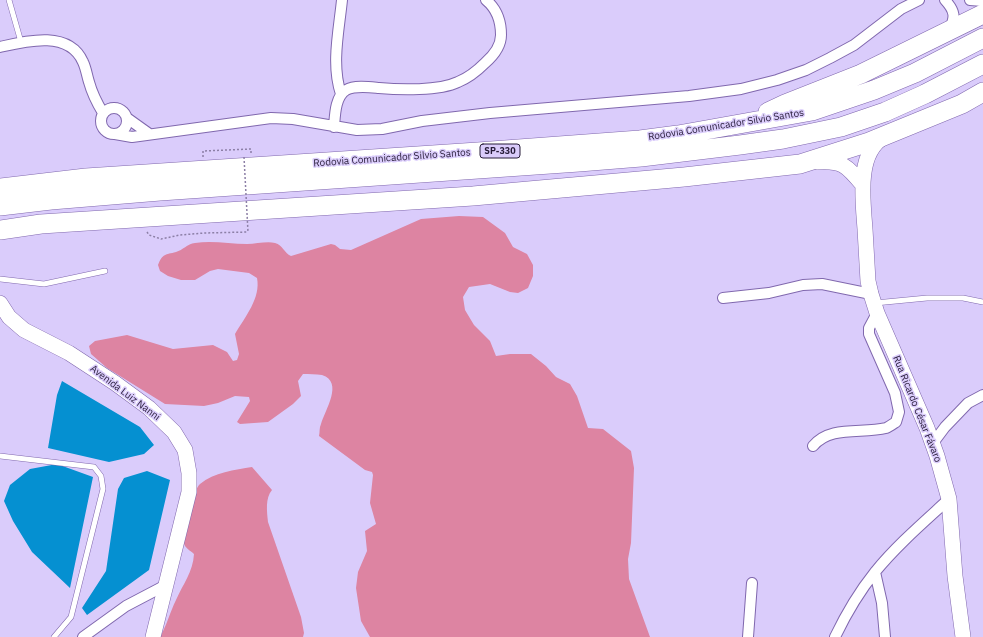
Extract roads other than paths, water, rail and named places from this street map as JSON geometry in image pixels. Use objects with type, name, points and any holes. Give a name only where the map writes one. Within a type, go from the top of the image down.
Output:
[{"type":"highway","points":[[718,128],[763,114],[861,74],[983,14]]},
{"type":"highway","name":"Rodovia Comunicador Silvio Santos","points":[[0,188],[86,178],[463,154],[640,140],[718,128],[819,109],[874,90],[915,73],[983,38]]},
{"type":"highway","name":"Rodovia Comunicador Silvio Santos","points":[[0,206],[51,200],[160,191],[641,157],[783,139],[841,127],[885,112],[925,94],[983,64]]},
{"type":"highway","points":[[0,230],[41,224],[473,196],[684,177],[800,164],[869,142],[962,104],[983,92]]},
{"type":"street","points":[[334,127],[336,108],[341,94],[337,77],[337,57],[342,0]]},
{"type":"street","points":[[341,94],[349,89],[362,87],[395,89],[434,88],[457,83],[475,72],[493,55],[501,40],[501,24],[497,13],[486,0]]},
{"type":"street","points":[[115,134],[124,131],[127,118],[126,113],[118,108],[110,108],[103,113],[101,117],[102,126],[107,132],[115,134],[132,137],[148,133],[271,118],[293,119],[357,130],[490,113],[681,97],[741,89],[777,80],[806,70],[830,58],[854,45],[901,9],[919,0]]},
{"type":"street","points":[[945,0],[951,6],[954,19],[948,32]]},
{"type":"street","points":[[970,0],[983,1]]},
{"type":"street","points":[[0,47],[21,42],[54,41],[66,44],[76,50],[83,62],[96,101],[103,113]]},
{"type":"street","points":[[127,118],[148,133]]},
{"type":"street","name":"Rua Ricardo César Fávaro","points":[[904,128],[882,138],[874,145],[869,154],[862,184],[868,281],[874,303],[933,443],[947,487],[963,637]]},
{"type":"street","points":[[800,164],[832,161],[850,169],[862,184]]},
{"type":"street","points":[[0,238],[41,224]]},
{"type":"street","points":[[723,298],[769,293],[803,285],[822,284],[874,303],[869,334],[895,393],[899,412],[896,422],[887,428],[828,435],[818,440],[814,446]]},
{"type":"street","name":"Avenida Luiz Nanni","points":[[0,304],[9,317],[24,330],[70,353],[149,408],[174,432],[185,450],[189,473],[189,492],[153,637]]},
{"type":"street","points":[[933,443],[945,427],[968,403],[983,395]]},
{"type":"street","points":[[835,637],[850,609],[875,572],[911,533],[949,499]]},
{"type":"street","points":[[875,572],[882,604],[885,637]]},
{"type":"street","points":[[748,637],[752,583]]},
{"type":"street","points":[[83,637],[126,606],[166,585]]},
{"type":"lane","points":[[10,0],[21,42]]},
{"type":"lane","points":[[0,279],[44,284],[106,271]]},
{"type":"lane","points":[[874,303],[927,298],[963,298],[983,302]]},
{"type":"lane","points":[[0,456],[94,467],[101,476],[103,489],[71,617],[54,637]]},
{"type":"water","points":[[62,381],[140,427],[154,445],[144,454],[109,462],[48,448],[57,395]]},
{"type":"water","points":[[57,464],[93,477],[70,588],[32,552],[13,521],[4,501],[10,485],[30,469]]},
{"type":"water","points":[[147,471],[170,480],[149,570],[87,615],[82,608],[106,571],[118,489],[124,478]]}]
